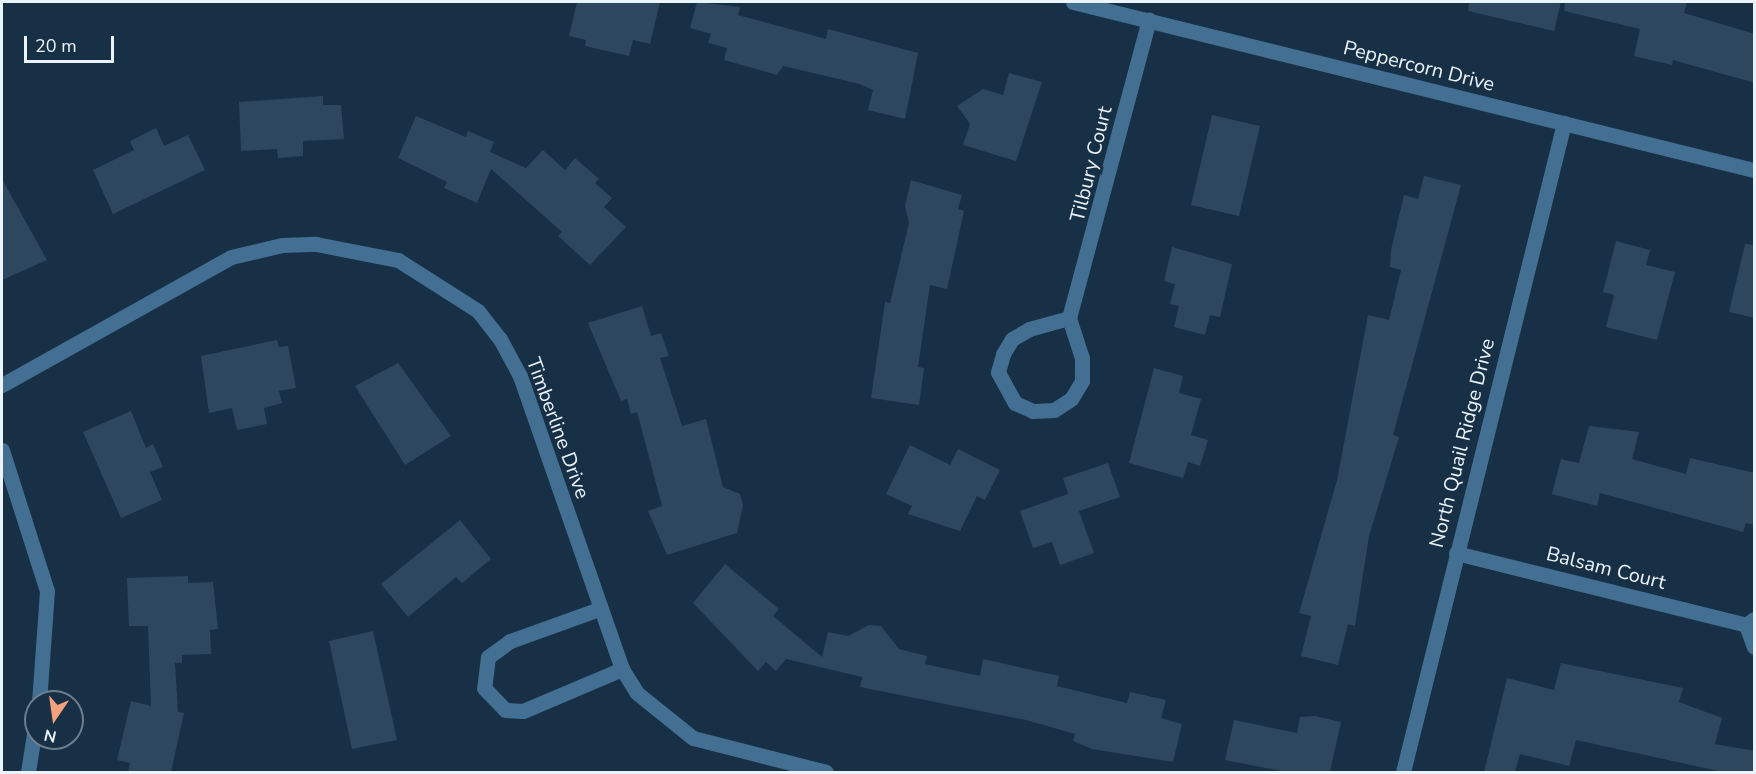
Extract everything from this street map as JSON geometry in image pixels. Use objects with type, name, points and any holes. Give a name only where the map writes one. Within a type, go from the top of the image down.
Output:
[{"type":"street","name":"Peppercorn Drive","points":[[1073,2],[1755,170]]},
{"type":"street","name":"Tilbury Court","points":[[1069,318],[1149,20]]},
{"type":"street","name":"North Quail Ridge Drive","points":[[1403,772],[1564,123]]},
{"type":"street","name":"Timberline Drive","points":[[2,385],[231,257],[282,245],[316,244],[398,260],[478,311],[500,339],[520,376],[599,609],[622,669],[660,715],[693,738],[826,772]]},
{"type":"street","points":[[1069,318],[1082,358],[1082,381],[1071,399],[1054,410],[1033,411],[1015,403],[998,372],[1012,339],[1069,318]]},
{"type":"street","points":[[2,450],[47,591],[47,650],[41,690]]},
{"type":"street","name":"Balsam Court","points":[[1456,553],[1750,622],[1755,646]]},
{"type":"street","points":[[599,609],[495,651],[488,657],[484,688],[505,710],[523,711],[622,669]]},
{"type":"street","points":[[28,772],[31,750]]},
{"type":"building","points":[[577,2],[660,2],[650,44],[633,40],[629,56],[585,46],[586,40],[569,36]]},
{"type":"building","points":[[697,2],[740,7],[738,15],[826,39],[828,29],[918,53],[905,119],[868,110],[873,90],[860,84],[783,66],[777,75],[724,60],[727,48],[708,43],[711,34],[690,28]]},
{"type":"building","points":[[1469,2],[1561,2],[1554,31],[1468,11]]},
{"type":"building","points":[[1565,2],[1687,2],[1684,13],[1755,34],[1755,83],[1673,60],[1672,65],[1634,56],[1640,29],[1564,11]]},
{"type":"building","points":[[1009,73],[1042,82],[1016,161],[963,145],[970,124],[957,106],[983,89],[1003,95]]},
{"type":"building","points":[[323,96],[323,105],[341,105],[344,139],[303,141],[303,156],[278,158],[277,149],[241,151],[239,102]]},
{"type":"building","points":[[1212,115],[1260,126],[1239,216],[1191,205]]},
{"type":"building","points":[[416,116],[466,137],[468,131],[494,142],[490,152],[526,168],[543,150],[565,170],[575,158],[599,179],[595,183],[612,198],[604,207],[626,227],[590,265],[558,236],[562,232],[491,169],[477,203],[444,188],[447,182],[398,158]]},
{"type":"building","points":[[156,128],[164,146],[188,135],[205,170],[113,214],[93,170],[134,150],[130,141]]},
{"type":"building","points":[[1424,176],[1461,185],[1393,435],[1399,437],[1369,536],[1355,626],[1348,624],[1338,665],[1301,656],[1311,616],[1299,613],[1337,480],[1368,315],[1389,320],[1401,270],[1390,267],[1391,250],[1404,195],[1418,199]]},
{"type":"building","points":[[2,179],[47,260],[2,280]]},
{"type":"building","points":[[911,180],[962,195],[958,209],[964,211],[947,289],[930,285],[918,367],[924,368],[919,405],[871,398],[885,302],[890,303],[909,223],[905,206]]},
{"type":"building","points":[[1616,241],[1650,250],[1646,265],[1675,272],[1657,340],[1606,327],[1614,295],[1603,292]]},
{"type":"building","points":[[1745,244],[1755,245],[1755,318],[1729,312]]},
{"type":"building","points":[[1172,247],[1232,264],[1220,317],[1210,315],[1205,335],[1174,327],[1179,306],[1170,304],[1175,284],[1164,281]]},
{"type":"building","points":[[642,306],[651,336],[661,333],[669,356],[660,358],[682,426],[706,419],[723,487],[740,494],[743,505],[737,533],[667,555],[648,511],[662,506],[637,412],[631,414],[627,399],[621,401],[588,323]]},
{"type":"building","points":[[277,340],[279,347],[288,346],[296,388],[279,391],[282,403],[264,408],[267,424],[237,430],[232,408],[209,413],[201,356]]},
{"type":"building","points":[[398,363],[451,436],[405,465],[355,386]]},
{"type":"building","points":[[1154,368],[1183,376],[1179,393],[1201,399],[1191,435],[1208,440],[1200,466],[1188,462],[1183,478],[1129,463]]},
{"type":"building","points":[[131,411],[146,448],[153,444],[163,467],[150,472],[162,500],[121,518],[83,432]]},
{"type":"building","points":[[1589,426],[1639,432],[1632,459],[1686,474],[1690,458],[1755,473],[1755,525],[1746,523],[1743,532],[1600,493],[1597,506],[1552,494],[1561,459],[1579,463]]},
{"type":"building","points":[[910,445],[950,465],[958,449],[1000,470],[985,500],[977,496],[960,531],[908,514],[912,506],[886,494]]},
{"type":"building","points":[[1108,463],[1120,497],[1079,511],[1094,553],[1060,565],[1052,542],[1033,548],[1020,511],[1068,494],[1063,478]]},
{"type":"building","points":[[460,520],[491,559],[462,583],[456,577],[408,617],[381,584]]},
{"type":"building","points":[[725,564],[779,609],[773,616],[822,657],[828,632],[848,636],[869,625],[881,626],[899,649],[927,656],[925,664],[980,676],[983,659],[1059,676],[1057,686],[1127,703],[1130,692],[1166,700],[1161,718],[1182,724],[1173,762],[1092,749],[1073,741],[1075,734],[1026,720],[860,687],[862,677],[786,659],[776,671],[766,662],[758,671],[693,603]]},
{"type":"building","points":[[188,576],[188,583],[213,582],[218,629],[210,630],[211,654],[182,655],[182,663],[175,663],[178,712],[184,713],[171,772],[128,772],[130,763],[117,760],[131,701],[151,706],[148,626],[129,626],[127,578]]},
{"type":"building","points":[[373,631],[397,740],[352,749],[329,641]]},
{"type":"building","points":[[1561,663],[1683,688],[1679,702],[1722,718],[1715,744],[1755,751],[1755,772],[1723,772],[1576,740],[1569,766],[1520,754],[1515,772],[1484,772],[1507,678],[1554,690]]},
{"type":"building","points":[[1315,716],[1341,722],[1330,772],[1286,772],[1225,760],[1234,720],[1297,733],[1300,717]]}]
